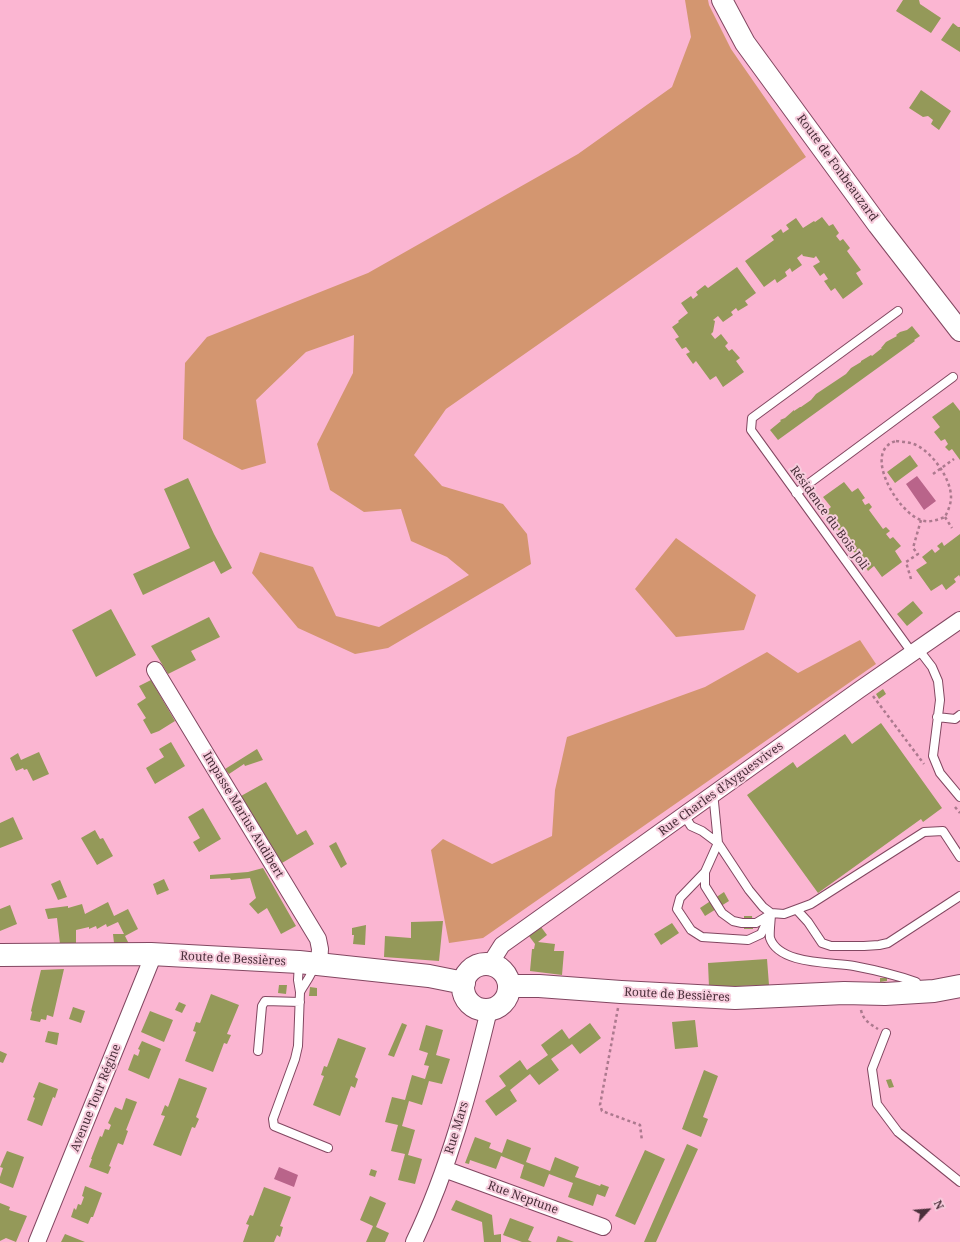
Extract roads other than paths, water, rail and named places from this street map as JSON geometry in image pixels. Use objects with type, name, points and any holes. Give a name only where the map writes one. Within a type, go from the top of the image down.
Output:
[{"type":"main road","name":"Route de Bessières","points":[[0,955],[151,954],[311,963],[429,976],[464,983]]},
{"type":"main road","points":[[490,964],[499,968],[505,974],[510,986],[505,1001],[495,1009],[482,1010],[474,1007],[466,998],[464,983],[467,975],[476,966],[490,964]]},
{"type":"main road","name":"Route de Bessières","points":[[852,993],[885,986],[916,982],[934,982],[960,986]]},
{"type":"main road","name":"Route de Bessières","points":[[510,986],[539,986],[734,998],[852,993],[884,994],[934,991],[960,986]]},
{"type":"street","name":"Route de Fonbeauzard","points":[[722,0],[745,43],[878,225],[960,331]]},
{"type":"street","name":"Rue Charles d'Ayguesvives","points":[[490,964],[502,945],[960,620]]},
{"type":"street","name":"Impasse Marius Audibert","points":[[155,670],[318,939],[320,949],[311,963]]},
{"type":"street","name":"Avenue Tour Régine","points":[[37,1242],[151,961],[151,954]]},
{"type":"street","name":"Rue Mars","points":[[414,1242],[429,1210],[444,1169],[489,1010]]},
{"type":"street","name":"Rue Neptune","points":[[444,1169],[602,1227]]},
{"type":"lane","name":"Résidence du Bois Joli","points":[[898,311],[752,418],[751,430],[889,619],[916,652],[932,668],[938,681],[940,700],[933,756],[940,773],[960,797]]},
{"type":"lane","points":[[796,493],[953,377]]},
{"type":"lane","points":[[937,717],[958,720]]},
{"type":"lane","points":[[710,796],[714,802],[718,843],[705,872],[680,898],[677,909],[691,930],[702,937],[748,940],[761,934],[771,913]]},
{"type":"lane","points":[[684,816],[691,826],[702,831],[718,843],[748,890],[763,907],[771,913],[784,914],[811,904],[924,832],[943,831],[960,857]]},
{"type":"lane","points":[[705,872],[705,886],[722,913],[734,921],[742,923],[756,923],[771,913]]},
{"type":"lane","points":[[797,910],[808,922],[822,943],[831,946],[879,945],[888,943],[960,896]]},
{"type":"lane","points":[[771,913],[770,938],[778,949],[790,956],[806,961],[868,969],[896,975],[916,982]]},
{"type":"lane","points":[[300,992],[313,972],[311,963]]},
{"type":"lane","points":[[311,963],[298,980],[300,992],[298,1046],[295,1059],[273,1119],[274,1126],[328,1148]]},
{"type":"lane","points":[[258,1051],[262,1006],[265,1001],[300,1002]]},
{"type":"lane","points":[[886,1033],[872,1069],[877,1104],[898,1132],[960,1182]]}]
